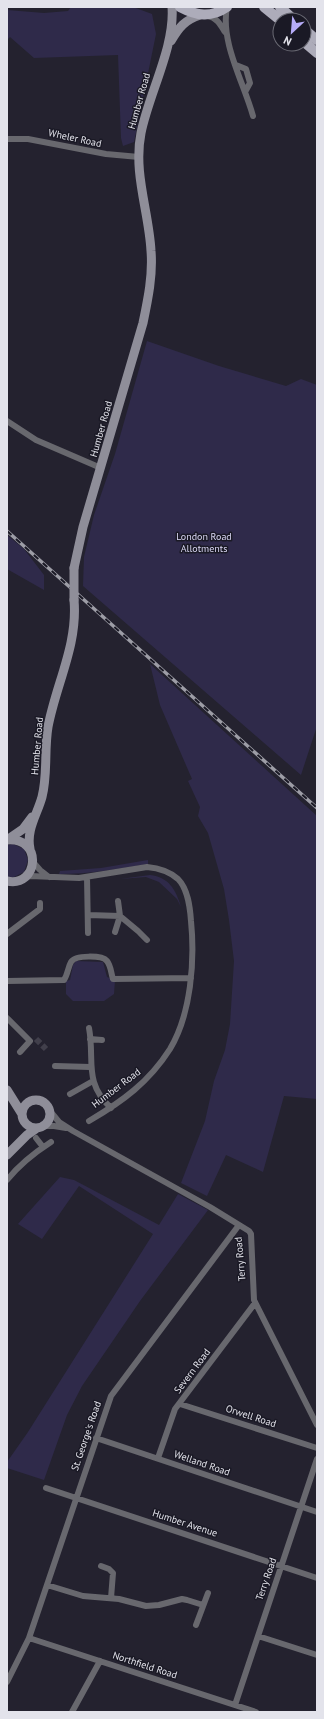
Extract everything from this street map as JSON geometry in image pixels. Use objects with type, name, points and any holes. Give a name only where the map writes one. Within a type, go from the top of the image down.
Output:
[{"type":"main road","name":"Humber Road","points":[[33,862],[28,839],[42,797],[45,778],[48,729],[52,711],[74,634],[74,568],[83,527],[143,323],[150,291],[151,251],[140,180],[139,157],[141,134],[171,27],[172,7]]},
{"type":"main road","points":[[180,7],[204,15],[227,7]]},
{"type":"main road","points":[[264,7],[272,14]]},
{"type":"main road","name":"Humber Road","points":[[165,51],[182,24],[189,19],[204,15]]},
{"type":"main road","name":"Humber Road","points":[[7,840],[23,829],[36,813]]},
{"type":"main road","points":[[7,840],[20,842],[30,849]]},
{"type":"main road","points":[[9,883],[25,878],[30,872],[33,862]]},
{"type":"main road","points":[[7,1090],[18,1097],[30,1101],[42,1101],[50,1111],[48,1120],[8,1154]]},
{"type":"main road","points":[[7,1090],[29,1126],[40,1127]]},
{"type":"main road","points":[[8,1154],[22,1130],[24,1107],[30,1101]]},
{"type":"street","points":[[226,35],[225,18],[227,7]]},
{"type":"street","points":[[204,15],[214,17],[220,23],[226,35],[253,116]]},
{"type":"street","name":"Wheler Road","points":[[7,139],[28,139],[106,154],[139,157]]},
{"type":"street","points":[[7,421],[36,440],[101,468]]},
{"type":"street","points":[[33,862],[49,877]]},
{"type":"street","name":"Humber Road","points":[[25,878],[30,876],[87,877],[147,867],[164,870],[178,879],[186,891],[190,913],[193,965],[186,1004],[171,1047],[154,1073],[138,1088],[111,1108],[89,1121]]},
{"type":"street","points":[[87,877],[88,933]]},
{"type":"street","points":[[115,932],[120,916],[118,901]]},
{"type":"street","points":[[7,934],[40,909],[40,903]]},
{"type":"street","points":[[88,915],[120,916],[147,940]]},
{"type":"street","points":[[7,981],[64,980],[67,976],[71,962],[75,959],[89,957],[103,958],[107,961],[113,979],[191,978]]},
{"type":"street","points":[[7,1018],[33,1040],[20,1052]]},
{"type":"street","points":[[89,1028],[90,1066],[93,1081],[105,1102],[111,1108]]},
{"type":"street","points":[[90,1040],[102,1040]]},
{"type":"street","points":[[55,1066],[90,1066]]},
{"type":"street","points":[[70,1094],[93,1081]]},
{"type":"street","name":"Terry Road","points":[[50,1111],[59,1122],[73,1131],[249,1231],[255,1303],[317,1425]]},
{"type":"street","name":"Terry Road","points":[[40,1127],[61,1127],[73,1131]]},
{"type":"street","points":[[36,1138],[43,1147]]},
{"type":"street","points":[[7,1180],[15,1170],[51,1142]]},
{"type":"street","name":"St. George's Road","points":[[7,1682],[29,1638],[111,1396],[239,1225]]},
{"type":"street","name":"Severn Road","points":[[158,1458],[176,1409],[255,1303]]},
{"type":"street","name":"Orwell Road","points":[[180,1404],[317,1448]]},
{"type":"street","name":"Welland Road","points":[[96,1438],[317,1512]]},
{"type":"street","name":"Terry Road","points":[[235,1705],[317,1459]]},
{"type":"street","name":"Humber Avenue","points":[[46,1488],[317,1578]]},
{"type":"street","points":[[101,1566],[109,1569],[113,1573],[111,1598]]},
{"type":"street","points":[[47,1585],[83,1596],[111,1598],[152,1606],[182,1599],[203,1605]]},
{"type":"street","points":[[196,1625],[208,1592]]},
{"type":"street","points":[[258,1636],[317,1655]]},
{"type":"street","name":"Northfield Road","points":[[29,1638],[256,1712]]},
{"type":"street","points":[[72,1712],[100,1661]]},
{"type":"green space","points":[[71,7],[133,7],[152,14],[156,34],[134,142],[123,146],[121,138],[118,55],[34,58],[10,37],[7,40],[7,10],[44,13],[68,11]]},
{"type":"green space","name":"London Road Allotments","points":[[147,341],[219,366],[286,386],[301,379],[317,385],[317,726],[301,775],[83,586],[84,557],[94,515],[115,454]]},
{"type":"green space","points":[[7,535],[24,549],[44,575],[44,590],[7,569]]},
{"type":"green space","points":[[150,664],[317,816],[317,1099],[284,1096],[263,1172],[226,1155],[207,1196],[181,1183],[205,1121],[214,1081],[225,1050],[230,1024],[234,961],[224,889],[208,833],[198,816],[200,807],[188,781],[192,779],[160,705]]},
{"type":"green space","points":[[13,844],[24,849],[28,860],[24,872],[14,877],[8,877],[7,845]]},
{"type":"green space","points":[[148,860],[148,864],[126,868],[59,874],[60,871],[101,868]]},
{"type":"green space","points":[[150,875],[162,878],[171,885],[177,895],[181,907],[177,899],[159,882],[146,877],[120,879]]},
{"type":"green space","points":[[76,961],[103,962],[107,977],[115,980],[114,994],[104,1001],[73,1001],[66,994],[66,981],[70,980],[73,965]]},
{"type":"green space","points":[[60,1177],[74,1180],[159,1225],[178,1194],[208,1210],[140,1301],[82,1386],[67,1415],[44,1480],[7,1468],[7,1462],[28,1432],[153,1234],[79,1186],[42,1239],[18,1224]]},
{"type":"tunnel","points":[[36,1039],[46,1049]]},
{"type":"railway","points":[[7,531],[317,808]]}]
